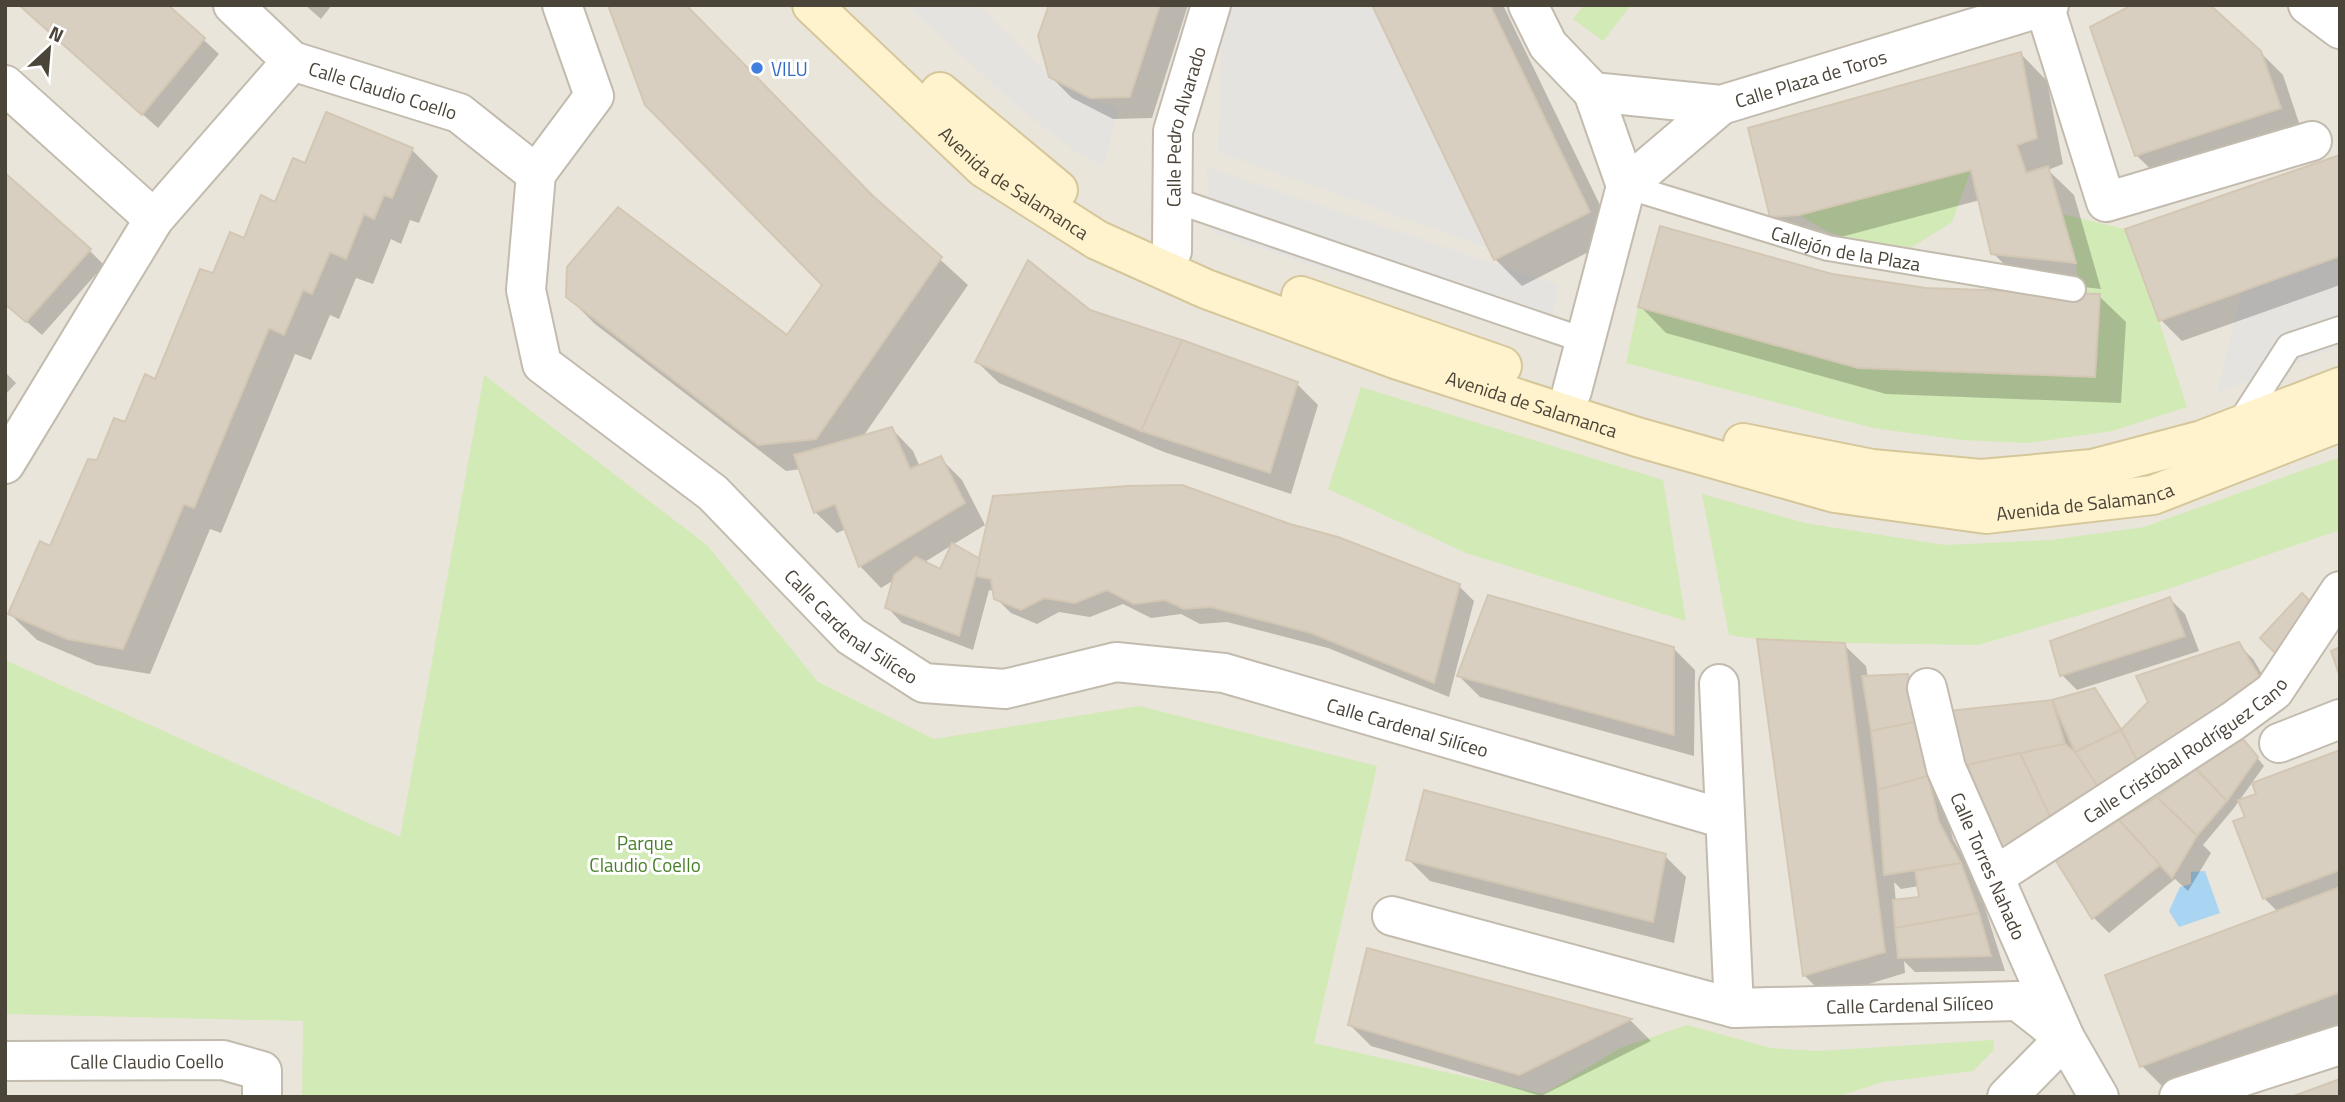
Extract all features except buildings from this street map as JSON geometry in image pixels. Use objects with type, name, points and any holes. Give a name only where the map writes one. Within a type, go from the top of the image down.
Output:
[{"type":"main road","name":"Avenida de Salamanca","points":[[812,5],[984,168],[1097,240],[1206,289],[1398,360],[1637,436],[1835,493],[1986,514],[2153,495],[2340,422]]},
{"type":"main road","name":"Avenida de Salamanca","points":[[849,5],[964,114],[1061,193],[1172,251],[1662,422],[1738,442],[1872,469],[1981,479],[2092,469],[2202,440],[2340,387]]},
{"type":"street","points":[[233,5],[292,61]]},
{"type":"street","points":[[536,174],[594,96],[562,5]]},
{"type":"street","name":"Calle Pedro Alvarado","points":[[1172,251],[1172,131],[1210,5]]},
{"type":"street","points":[[1528,5],[1548,45],[1593,92],[1626,186],[1572,391]]},
{"type":"street","points":[[2308,5],[2340,29]]},
{"type":"street","points":[[2047,7],[2106,202],[2312,141]]},
{"type":"street","name":"Calle Plaza de Toros","points":[[1593,92],[1721,105],[2047,7]]},
{"type":"street","name":"Calle Claudio Coello","points":[[5,464],[154,219],[292,61],[459,113],[536,174]]},
{"type":"street","points":[[5,85],[154,219]]},
{"type":"street","points":[[1626,186],[1721,105]]},
{"type":"street","name":"Calle Cardenal Silíceo","points":[[536,174],[526,289],[542,364],[713,493],[851,636],[924,683],[1005,689],[1116,662],[1224,673],[1725,819]]},
{"type":"street","name":"Calle Cristóbal Rodríguez Cano","points":[[1995,876],[2233,721],[2274,691],[2340,591]]},
{"type":"street","points":[[1719,684],[1734,1008]]},
{"type":"street","name":"Calle Torres Nahado","points":[[1927,688],[1946,768],[2065,1038]]},
{"type":"street","points":[[2279,743],[2340,719]]},
{"type":"street","name":"Calle Cardenal Silíceo","points":[[1392,916],[1734,1008],[2018,1001],[2065,1038],[2099,1097]]},
{"type":"street","points":[[2017,1092],[2065,1038]]},
{"type":"street","points":[[2179,1097],[2340,1045]]},
{"type":"street","name":"Calle Claudio Coello","points":[[5,1061],[223,1060],[262,1071],[262,1097]]},
{"type":"lane","name":"Callejón de la Plaza","points":[[1626,186],[1828,248],[2073,289]]},
{"type":"lane","points":[[1171,199],[1586,341]]},
{"type":"lane","points":[[2238,425],[2289,346],[2340,329]]},
{"type":"shaded area","points":[[5,5],[2340,5],[2340,1097],[5,1097]]},
{"type":"shaded area","points":[[907,5],[979,5],[1057,84],[1118,109],[1104,167],[1072,149],[1014,104]]},
{"type":"shaded area","points":[[1233,5],[1372,5],[1488,248],[1218,152],[1222,27]]},
{"type":"shaded area","points":[[1206,167],[1558,285],[1548,341],[1212,233]]},
{"type":"shaded area","points":[[2340,256],[2340,347],[2217,393],[2241,292]]},
{"type":"green space","points":[[1584,5],[1631,5],[1603,41],[1573,19]]},
{"type":"green space","points":[[1971,170],[1952,222],[1912,247],[1857,241],[1828,232],[1799,215]]},
{"type":"green space","points":[[2061,214],[2125,229],[2187,407],[2112,431],[2028,443],[1961,440],[1873,428],[1626,363],[1638,307],[1858,368],[2095,377],[2100,294],[2080,293],[2076,263]]},
{"type":"green space","name":"Parque Claudio Coello","points":[[484,375],[707,545],[818,682],[934,739],[1139,706],[1377,766],[1314,1043],[1544,1094],[1620,1048],[1687,1025],[1771,1048],[1819,1051],[1994,1040],[1993,1051],[1973,1071],[1883,1082],[1836,1097],[302,1097],[303,1021],[5,1014],[5,660],[400,837]]},
{"type":"green space","points":[[1361,387],[1663,480],[1686,621],[1466,553],[1328,489]]},
{"type":"green space","points":[[2340,457],[2340,530],[2165,590],[1978,645],[1845,643],[1729,635],[1702,494],[1805,523],[1945,545],[2050,540],[2144,527]]},
{"type":"water","points":[[2205,871],[2220,913],[2179,927],[2169,911],[2180,887],[2191,884],[2191,872]]},
{"type":"place","name":"VILU","points":[[757,68]]}]
